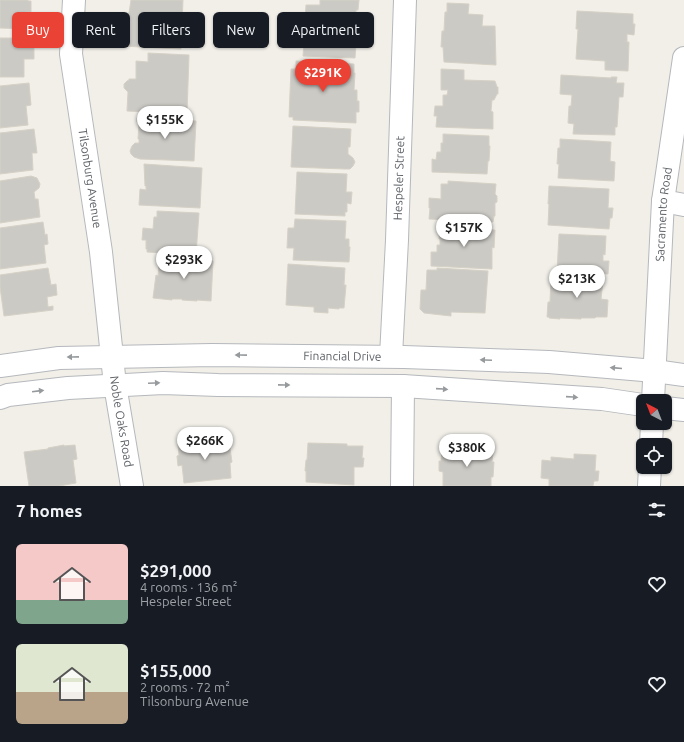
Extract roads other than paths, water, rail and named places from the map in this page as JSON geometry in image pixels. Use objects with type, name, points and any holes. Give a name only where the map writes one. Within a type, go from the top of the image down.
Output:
[{"type":"street","name":"Tilsonburg Avenue","points":[[74,0],[71,54],[101,252],[112,357]]},
{"type":"street","name":"Hespeler Street","points":[[391,356],[406,0]]},
{"type":"street","name":"Sacramento Road","points":[[653,394],[674,203],[684,58]]},
{"type":"street","name":"Financial Drive","points":[[0,366],[60,358],[212,355],[391,356],[549,362],[655,371],[684,375]]},
{"type":"street","name":"Noble Oaks Road","points":[[112,357],[115,385],[132,486]]},
{"type":"street","points":[[0,398],[8,395],[68,388],[164,383],[218,385],[403,386],[602,399],[636,404]]},
{"type":"street","points":[[402,486],[403,386]]},
{"type":"street","points":[[672,409],[684,410]]},
{"type":"street","points":[[650,474],[650,486]]}]
